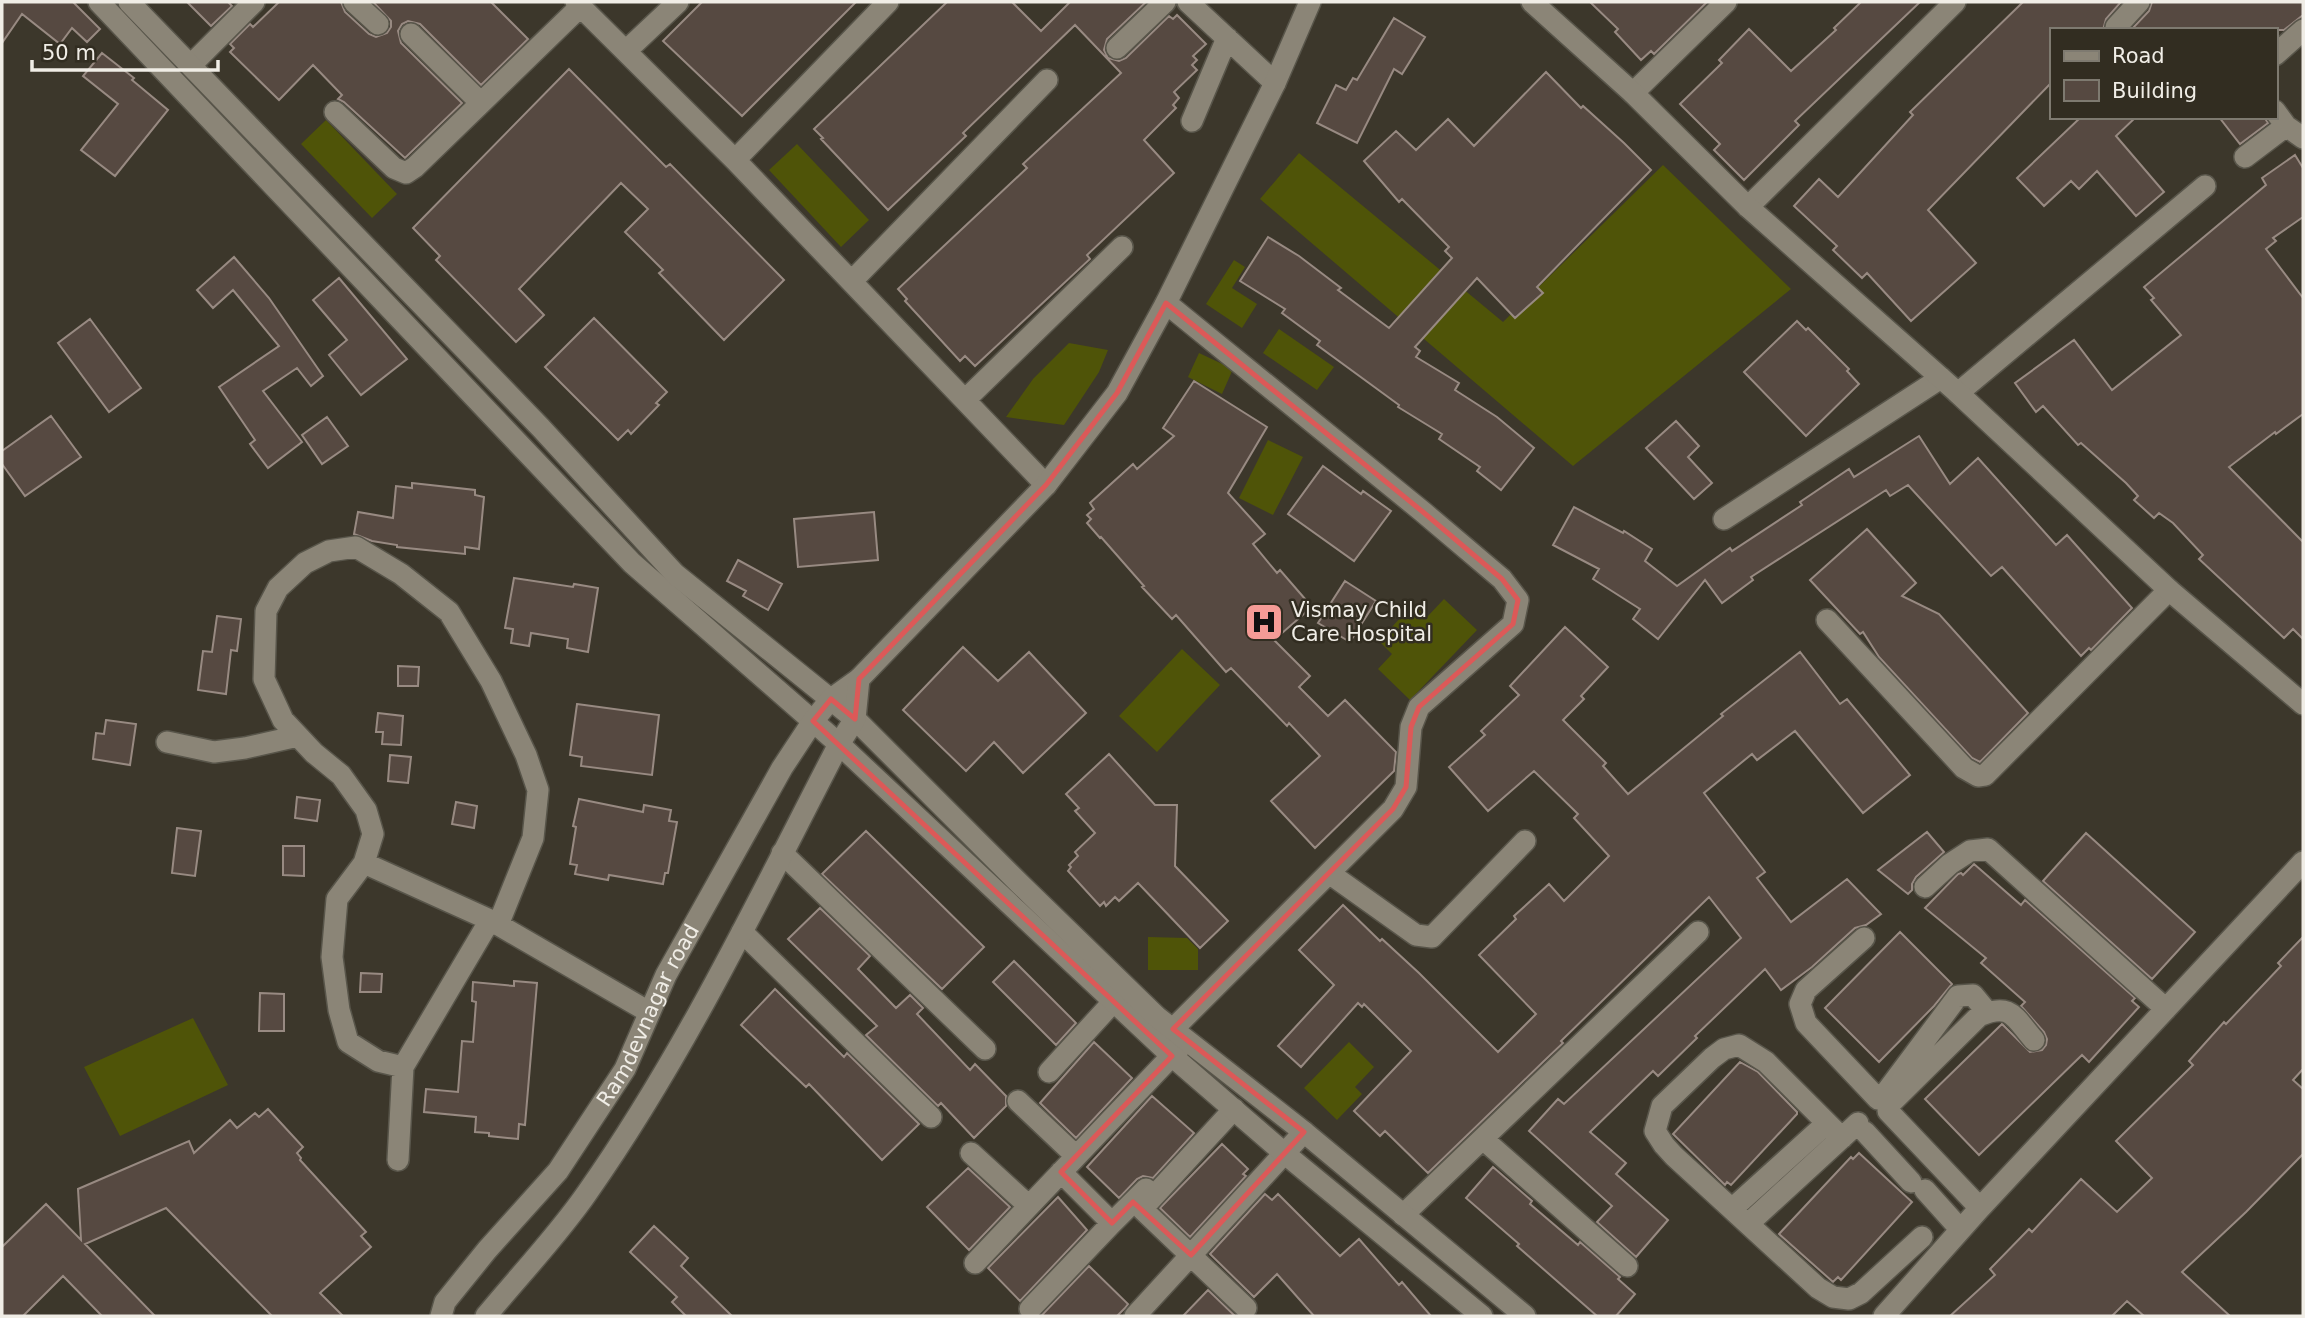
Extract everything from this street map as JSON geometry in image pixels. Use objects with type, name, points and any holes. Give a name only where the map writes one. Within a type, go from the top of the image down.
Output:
[{"type":"street","points":[[129,2],[541,428],[676,574],[855,719],[1157,1017],[1304,1132],[1525,1316]]},
{"type":"street","points":[[191,65],[254,2]]},
{"type":"street","points":[[354,2],[377,24]]},
{"type":"street","points":[[626,51],[678,2]]},
{"type":"street","points":[[735,160],[888,2]]},
{"type":"street","points":[[1117,48],[1165,2]]},
{"type":"street","points":[[1188,2],[1275,83]]},
{"type":"street","name":"Ramdevnagar road","points":[[441,1316],[445,1302],[558,1171],[625,1069],[672,963],[782,768],[813,721],[831,699],[859,679],[1046,485],[1117,393],[1166,303],[1275,83],[1310,2]]},
{"type":"street","points":[[1531,2],[1633,93],[1748,208],[1958,393],[2169,590],[2303,704]]},
{"type":"street","points":[[1633,93],[1726,2]]},
{"type":"street","points":[[1748,208],[1955,2]]},
{"type":"street","points":[[2116,27],[2139,2]]},
{"type":"street","points":[[335,112],[394,168],[406,173],[481,103],[578,4],[735,160],[1046,485]]},
{"type":"street","points":[[111,5],[632,563],[839,744],[1172,1056],[1284,1153],[1482,1316]]},
{"type":"street","points":[[2277,53],[2303,30]]},
{"type":"street","points":[[411,33],[481,103]]},
{"type":"street","points":[[1192,121],[1227,37]]},
{"type":"street","points":[[852,281],[1047,80]]},
{"type":"street","points":[[2245,157],[2288,125]]},
{"type":"street","points":[[1958,393],[2205,186]]},
{"type":"street","points":[[965,400],[1122,247]]},
{"type":"street","points":[[975,1263],[1172,1056],[1180,1035],[1329,873],[1393,809],[1406,787],[1411,727],[1419,707],[1513,624],[1518,600],[1502,579],[1433,520],[1166,303]]},
{"type":"street","points":[[1724,519],[1941,378]]},
{"type":"street","points":[[398,1160],[403,1067],[494,922],[533,838],[538,790],[526,755],[491,681],[449,612],[401,574],[356,548],[328,551],[305,563],[278,588],[266,611],[264,679],[283,720],[314,753],[341,775],[366,810],[373,834],[364,863],[337,899],[332,957],[339,1010],[348,1042],[378,1061],[403,1067]]},
{"type":"street","points":[[1826,620],[1956,759],[1970,773],[1978,776],[1985,775],[2169,590]]},
{"type":"street","points":[[855,719],[859,679]]},
{"type":"street","name":"Ramdevnagar road","points":[[486,1316],[586,1194],[660,1079],[742,932],[839,744],[855,719]]},
{"type":"street","points":[[167,742],[214,752],[298,736]]},
{"type":"street","points":[[1329,873],[1416,935],[1432,937],[1525,841]]},
{"type":"street","points":[[1925,887],[1970,851],[1988,849],[2166,1009]]},
{"type":"street","points":[[782,853],[985,1049]]},
{"type":"street","points":[[1884,1316],[1980,1208],[2303,862]]},
{"type":"street","points":[[364,863],[494,922],[649,1012]]},
{"type":"street","points":[[742,932],[930,1117]]},
{"type":"street","points":[[1403,1215],[1699,932]]},
{"type":"street","points":[[1864,938],[1806,990],[1801,1004],[1806,1023],[1885,1102],[1980,1208]]},
{"type":"street","points":[[1885,1102],[1958,996],[1973,995],[1987,1012]]},
{"type":"street","points":[[1049,1072],[1114,1001]]},
{"type":"street","points":[[1732,1209],[1835,1131],[1862,1128],[1885,1102],[1979,1016],[1994,1009],[2010,1012],[2034,1040]]},
{"type":"street","points":[[1835,1131],[1766,1062],[1739,1045],[1724,1049],[1712,1058],[1662,1106],[1655,1131],[1664,1145],[1748,1224],[1818,1288],[1833,1297],[1849,1299],[1861,1293],[1922,1237]]},
{"type":"street","points":[[1018,1101],[1076,1156]]},
{"type":"street","points":[[1030,1309],[1112,1223],[1231,1107]]},
{"type":"street","points":[[1231,1107],[1142,1209],[1246,1308]]},
{"type":"street","points":[[1862,1128],[1961,1229]]},
{"type":"street","points":[[1748,1224],[1835,1131]]},
{"type":"street","points":[[1135,1316],[1304,1132]]},
{"type":"street","points":[[1483,1139],[1627,1266]]},
{"type":"street","points":[[971,1153],[1029,1206]]},
{"type":"street","points":[[1061,1172],[1112,1223]]},
{"type":"highlighted area","points":[[1166,303],[1423,512],[1502,579],[1518,600],[1513,624],[1419,707],[1411,727],[1406,787],[1393,809],[1173,1029],[1304,1132],[1191,1255],[1133,1202],[1112,1223],[1061,1172],[1172,1056],[813,721],[831,699],[855,719],[859,679],[1046,485],[1117,393]]},
{"type":"shaded area","points":[[326,120],[397,194],[372,218],[301,144]]},
{"type":"shaded area","points":[[797,144],[869,220],[841,247],[769,170]]},
{"type":"shaded area","points":[[1299,153],[1503,322],[1663,165],[1791,289],[1573,466],[1260,199]]},
{"type":"shaded area","points":[[1234,260],[1245,267],[1232,288],[1257,304],[1242,328],[1206,304]]},
{"type":"shaded area","points":[[1279,329],[1334,367],[1317,390],[1263,353]]},
{"type":"shaded area","points":[[1069,343],[1108,350],[1099,372],[1064,425],[1006,417],[1033,379]]},
{"type":"shaded area","points":[[1199,353],[1233,369],[1222,394],[1188,377]]},
{"type":"shaded area","points":[[1268,440],[1303,457],[1273,515],[1239,498]]},
{"type":"shaded area","points":[[1444,599],[1477,630],[1410,700],[1378,669],[1392,654],[1379,641],[1413,604],[1427,617]]},
{"type":"shaded area","points":[[1182,649],[1220,685],[1157,752],[1119,716]]},
{"type":"shaded area","points":[[1148,937],[1187,938],[1198,949],[1198,970],[1148,970]]},
{"type":"shaded area","points":[[193,1018],[228,1085],[120,1136],[84,1067]]},
{"type":"shaded area","points":[[1349,1042],[1374,1067],[1355,1087],[1362,1094],[1337,1120],[1304,1088]]},
{"type":"building","points":[[2,2],[73,2],[100,29],[87,42],[72,28],[60,44],[22,14],[2,43]]},
{"type":"building","points":[[187,2],[228,2],[232,6],[211,26]]},
{"type":"building","points":[[279,2],[341,2],[345,12],[376,37],[387,33],[391,21],[373,2],[491,2],[528,39],[481,85],[420,24],[408,21],[402,24],[398,31],[401,43],[462,103],[405,158],[338,99],[342,95],[313,65],[279,100],[230,52],[234,48],[230,44],[250,24],[253,27]]},
{"type":"building","points":[[702,2],[856,2],[742,116],[663,41]]},
{"type":"building","points":[[947,2],[1012,2],[1041,31],[1070,2],[1146,2],[1107,39],[1104,50],[1108,58],[1119,61],[1126,58],[1169,16],[1173,19],[1177,15],[1206,44],[1193,56],[1197,60],[1192,65],[1197,70],[1174,92],[1179,98],[1173,105],[1176,108],[1144,140],[1174,173],[1087,255],[1090,259],[975,366],[965,356],[960,361],[905,301],[907,299],[898,289],[1027,168],[1023,164],[1121,73],[1075,25],[963,133],[966,136],[888,210],[814,129]]},
{"type":"building","points":[[1590,2],[1707,2],[1654,54],[1651,51],[1641,60],[1615,32],[1618,29]]},
{"type":"building","points":[[1861,2],[1920,2],[1795,121],[1799,125],[1744,180],[1714,150],[1720,144],[1680,104],[1722,63],[1719,60],[1749,29],[1791,71],[1836,30],[1834,28]]},
{"type":"building","points":[[2023,2],[2121,2],[2106,19],[2104,28],[2050,28],[2050,84],[1928,210],[1976,263],[1911,321],[1867,273],[1862,278],[1833,250],[1837,246],[1794,206],[1819,179],[1838,197],[1913,115],[1910,112]]},
{"type":"building","points":[[2152,2],[2303,2],[2303,15],[2284,30],[2133,28],[2149,11]]},
{"type":"building","points":[[1394,18],[1425,37],[1402,74],[1394,69],[1357,143],[1317,123],[1336,85],[1346,90],[1353,78],[1357,80]]},
{"type":"building","points":[[102,53],[168,110],[115,176],[81,150],[118,104],[83,76]]},
{"type":"building","points":[[569,69],[666,167],[670,164],[784,280],[724,340],[659,273],[663,270],[625,232],[648,209],[621,183],[519,289],[544,315],[516,342],[436,260],[440,256],[413,228]]},
{"type":"building","points":[[1546,72],[1581,108],[1583,106],[1651,170],[1537,287],[1543,293],[1515,318],[1477,278],[1415,347],[1420,351],[1416,357],[1459,383],[1455,390],[1497,417],[1534,448],[1501,490],[1477,471],[1480,467],[1439,439],[1442,434],[1398,407],[1399,405],[1317,345],[1320,341],[1282,313],[1285,309],[1240,281],[1268,237],[1299,256],[1341,288],[1338,290],[1389,328],[1452,258],[1445,251],[1449,247],[1402,199],[1399,202],[1364,161],[1396,131],[1416,150],[1448,119],[1474,146]]},
{"type":"building","points":[[2079,119],[2134,119],[2116,136],[2164,192],[2136,216],[2097,171],[2079,189],[2071,181],[2044,206],[2017,178]]},
{"type":"building","points":[[2221,119],[2265,119],[2268,123],[2240,144]]},
{"type":"building","points":[[2295,155],[2303,168],[2303,217],[2273,238],[2276,241],[2266,249],[2303,298],[2303,414],[2229,467],[2303,542],[2303,639],[2293,629],[2284,638],[2199,559],[2203,555],[2173,523],[2159,513],[2154,518],[2134,500],[2138,496],[2126,483],[2081,443],[2078,445],[2043,406],[2036,412],[2015,383],[2074,340],[2112,390],[2181,335],[2151,300],[2154,298],[2144,287],[2266,185],[2262,178]]},
{"type":"building","points":[[234,257],[269,298],[323,376],[311,386],[297,368],[263,391],[302,442],[268,468],[250,444],[255,440],[219,387],[279,346],[233,290],[213,308],[197,290]]},
{"type":"building","points":[[339,278],[407,359],[361,395],[329,355],[347,340],[313,300]]},
{"type":"building","points":[[594,318],[667,392],[656,403],[659,405],[631,434],[628,430],[618,440],[545,367]]},
{"type":"building","points":[[90,319],[141,388],[109,412],[58,343]]},
{"type":"building","points":[[1797,321],[1806,330],[1808,328],[1849,369],[1847,371],[1859,384],[1806,436],[1744,372]]},
{"type":"building","points":[[1194,381],[1267,427],[1228,493],[1265,534],[1253,544],[1277,573],[1280,570],[1312,607],[1274,640],[1310,676],[1299,687],[1328,716],[1345,700],[1396,752],[1394,771],[1315,848],[1271,801],[1320,756],[1231,668],[1226,672],[1176,615],[1172,619],[1087,523],[1091,519],[1087,515],[1094,509],[1090,503],[1133,464],[1137,469],[1174,436],[1163,428]]},
{"type":"building","points":[[51,416],[81,457],[25,496],[2,464],[2,451]]},
{"type":"building","points":[[327,417],[348,446],[322,464],[302,435]]},
{"type":"building","points":[[1676,421],[1699,446],[1688,457],[1712,483],[1694,499],[1646,448]]},
{"type":"building","points":[[1919,436],[1950,484],[1978,458],[2056,545],[2067,535],[2132,608],[2091,650],[2089,648],[2081,656],[2002,567],[1991,576],[1908,485],[1890,496],[1886,490],[1751,577],[1753,580],[1722,603],[1705,580],[1658,639],[1633,619],[1640,609],[1593,579],[1599,569],[1553,545],[1574,507],[1623,533],[1624,531],[1652,549],[1645,561],[1677,586],[1730,548],[1732,551],[1802,505],[1800,502],[1849,469],[1854,477]]},
{"type":"building","points":[[1323,466],[1361,494],[1363,491],[1391,511],[1354,561],[1288,514]]},
{"type":"building","points":[[412,483],[475,490],[475,495],[484,497],[479,549],[465,547],[465,554],[397,547],[354,534],[358,512],[393,518],[396,486],[412,488]]},
{"type":"building","points":[[874,512],[878,560],[798,567],[794,519]]},
{"type":"building","points":[[1867,529],[1916,583],[1902,596],[1939,614],[2028,713],[1980,762],[1972,758],[1879,657],[1863,632],[1860,634],[1810,580]]},
{"type":"building","points":[[738,560],[782,584],[768,610],[743,596],[746,591],[727,581]]},
{"type":"building","points":[[514,578],[598,588],[588,652],[567,648],[568,639],[531,633],[529,646],[511,643],[513,629],[505,628]]},
{"type":"building","points":[[1345,581],[1376,601],[1350,642],[1318,623]]},
{"type":"building","points":[[217,616],[241,619],[237,651],[231,650],[226,694],[198,690],[203,651],[212,652]]},
{"type":"building","points":[[1565,627],[1608,667],[1581,696],[1584,699],[1563,720],[1606,763],[1603,766],[1628,794],[1723,716],[1721,714],[1800,652],[1840,704],[1847,699],[1910,775],[1863,813],[1795,731],[1757,760],[1752,754],[1704,793],[1765,872],[1757,878],[1791,922],[1847,879],[1881,914],[1866,925],[1855,928],[1812,967],[1781,990],[1765,969],[1695,1036],[1697,1038],[1658,1076],[1653,1071],[1590,1132],[1626,1163],[1616,1174],[1668,1220],[1636,1257],[1597,1222],[1612,1206],[1529,1131],[1558,1099],[1564,1104],[1741,938],[1709,897],[1428,1173],[1385,1131],[1380,1136],[1354,1111],[1411,1051],[1364,1004],[1362,1007],[1358,1003],[1301,1067],[1278,1046],[1334,985],[1299,950],[1343,905],[1380,941],[1382,939],[1419,973],[1498,1052],[1536,1014],[1479,955],[1516,919],[1514,916],[1549,884],[1564,901],[1609,856],[1574,818],[1578,814],[1534,771],[1488,811],[1449,767],[1485,735],[1481,731],[1519,695],[1510,686]]},
{"type":"building","points":[[963,647],[998,681],[1029,652],[1086,713],[1023,773],[994,742],[966,771],[903,710]]},
{"type":"building","points":[[398,666],[419,667],[418,686],[398,686]]},
{"type":"building","points":[[577,704],[659,715],[652,775],[581,766],[582,757],[570,755]]},
{"type":"building","points":[[378,713],[403,716],[401,745],[382,744],[383,732],[376,732]]},
{"type":"building","points":[[106,720],[136,724],[130,765],[93,759],[96,733],[104,734]]},
{"type":"building","points":[[1109,754],[1155,805],[1177,805],[1175,866],[1228,921],[1200,948],[1138,883],[1119,901],[1115,897],[1106,906],[1104,902],[1100,906],[1068,871],[1071,867],[1069,865],[1078,856],[1075,852],[1095,833],[1075,811],[1079,808],[1066,794]]},
{"type":"building","points":[[390,755],[411,757],[408,783],[388,781]]},
{"type":"building","points":[[297,797],[320,800],[317,821],[295,818]]},
{"type":"building","points":[[579,799],[643,812],[644,805],[671,810],[669,821],[677,822],[668,873],[665,873],[663,884],[609,875],[608,880],[575,874],[577,865],[570,864],[576,827],[573,826]]},
{"type":"building","points":[[456,802],[477,806],[474,828],[452,824]]},
{"type":"building","points":[[177,828],[201,831],[195,876],[172,873]]},
{"type":"building","points":[[866,831],[984,947],[942,989],[822,874]]},
{"type":"building","points":[[1927,832],[1944,852],[1916,877],[1908,894],[1878,870]]},
{"type":"building","points":[[2086,833],[2195,932],[2152,979],[2043,881]]},
{"type":"building","points":[[283,846],[304,846],[304,876],[283,875]]},
{"type":"building","points":[[1974,864],[2021,905],[2025,900],[2135,998],[2132,1001],[2139,1007],[2089,1062],[2082,1055],[1979,1155],[1925,1099],[2002,1024],[2030,1052],[2042,1050],[2047,1039],[2021,1006],[2025,1002],[1981,963],[1986,958],[1925,908],[1958,874],[1963,875]]},
{"type":"building","points":[[820,908],[870,956],[858,969],[896,1008],[910,995],[923,1008],[917,1014],[970,1070],[975,1064],[1006,1096],[1006,1106],[974,1138],[941,1103],[938,1106],[866,1035],[877,1026],[788,939]]},
{"type":"building","points":[[1900,932],[1952,984],[1879,1062],[1825,1008]]},
{"type":"building","points":[[2303,937],[2303,1069],[2293,1080],[2303,1089],[2303,1154],[2182,1272],[2230,1316],[2144,1316],[2127,1301],[2112,1316],[1950,1316],[1995,1275],[1990,1269],[2029,1229],[2032,1232],[2081,1179],[2117,1212],[2152,1178],[2116,1141],[2193,1065],[2189,1061],[2281,966],[2278,963]]},
{"type":"building","points":[[1014,961],[1076,1023],[1056,1045],[993,982]]},
{"type":"building","points":[[361,973],[382,974],[381,992],[360,992]]},
{"type":"building","points":[[514,981],[537,983],[525,1125],[519,1124],[518,1139],[475,1132],[476,1117],[424,1112],[426,1089],[458,1092],[462,1041],[473,1042],[476,1002],[472,1001],[473,982],[514,986]]},
{"type":"building","points":[[775,989],[844,1057],[847,1053],[919,1124],[882,1160],[809,1084],[806,1087],[741,1025]]},
{"type":"building","points":[[260,993],[284,994],[284,1031],[259,1031]]},
{"type":"building","points":[[1094,1042],[1132,1078],[1076,1138],[1040,1103]]},
{"type":"building","points":[[1740,1062],[1758,1072],[1797,1114],[1731,1185],[1727,1182],[1725,1185],[1673,1134]]},
{"type":"building","points":[[1152,1096],[1194,1133],[1153,1178],[1143,1176],[1137,1179],[1119,1198],[1087,1167]]},
{"type":"building","points":[[268,1109],[303,1147],[297,1153],[300,1160],[366,1232],[361,1236],[371,1247],[320,1293],[343,1316],[272,1316],[166,1208],[85,1244],[155,1316],[102,1316],[63,1276],[23,1316],[2,1316],[2,1247],[46,1204],[81,1240],[78,1189],[189,1141],[194,1153],[230,1120],[237,1128],[255,1113],[259,1117]]},
{"type":"building","points":[[1222,1144],[1248,1169],[1243,1174],[1246,1176],[1190,1237],[1160,1208]]},
{"type":"building","points":[[1859,1153],[1912,1202],[1841,1280],[1838,1277],[1833,1282],[1779,1234],[1851,1157],[1853,1159]]},
{"type":"building","points":[[1493,1167],[1532,1201],[1530,1204],[1578,1245],[1580,1242],[1635,1294],[1616,1316],[1597,1316],[1466,1198]]},
{"type":"building","points":[[968,1168],[1010,1207],[969,1250],[927,1207]]},
{"type":"building","points":[[1265,1194],[1272,1200],[1278,1194],[1340,1256],[1359,1239],[1399,1285],[1402,1282],[1431,1316],[1314,1316],[1277,1274],[1254,1297],[1210,1254]]},
{"type":"building","points":[[1058,1197],[1087,1230],[1020,1301],[988,1268]]},
{"type":"building","points":[[654,1226],[688,1258],[681,1266],[732,1316],[686,1316],[672,1302],[677,1297],[630,1252]]},
{"type":"building","points":[[1089,1266],[1128,1304],[1125,1308],[1117,1316],[1041,1316]]},
{"type":"building","points":[[1208,1290],[1235,1316],[1183,1316]]},
{"type":"place","name":"Vismay Child Care Hospital","points":[[1264,622]]}]
